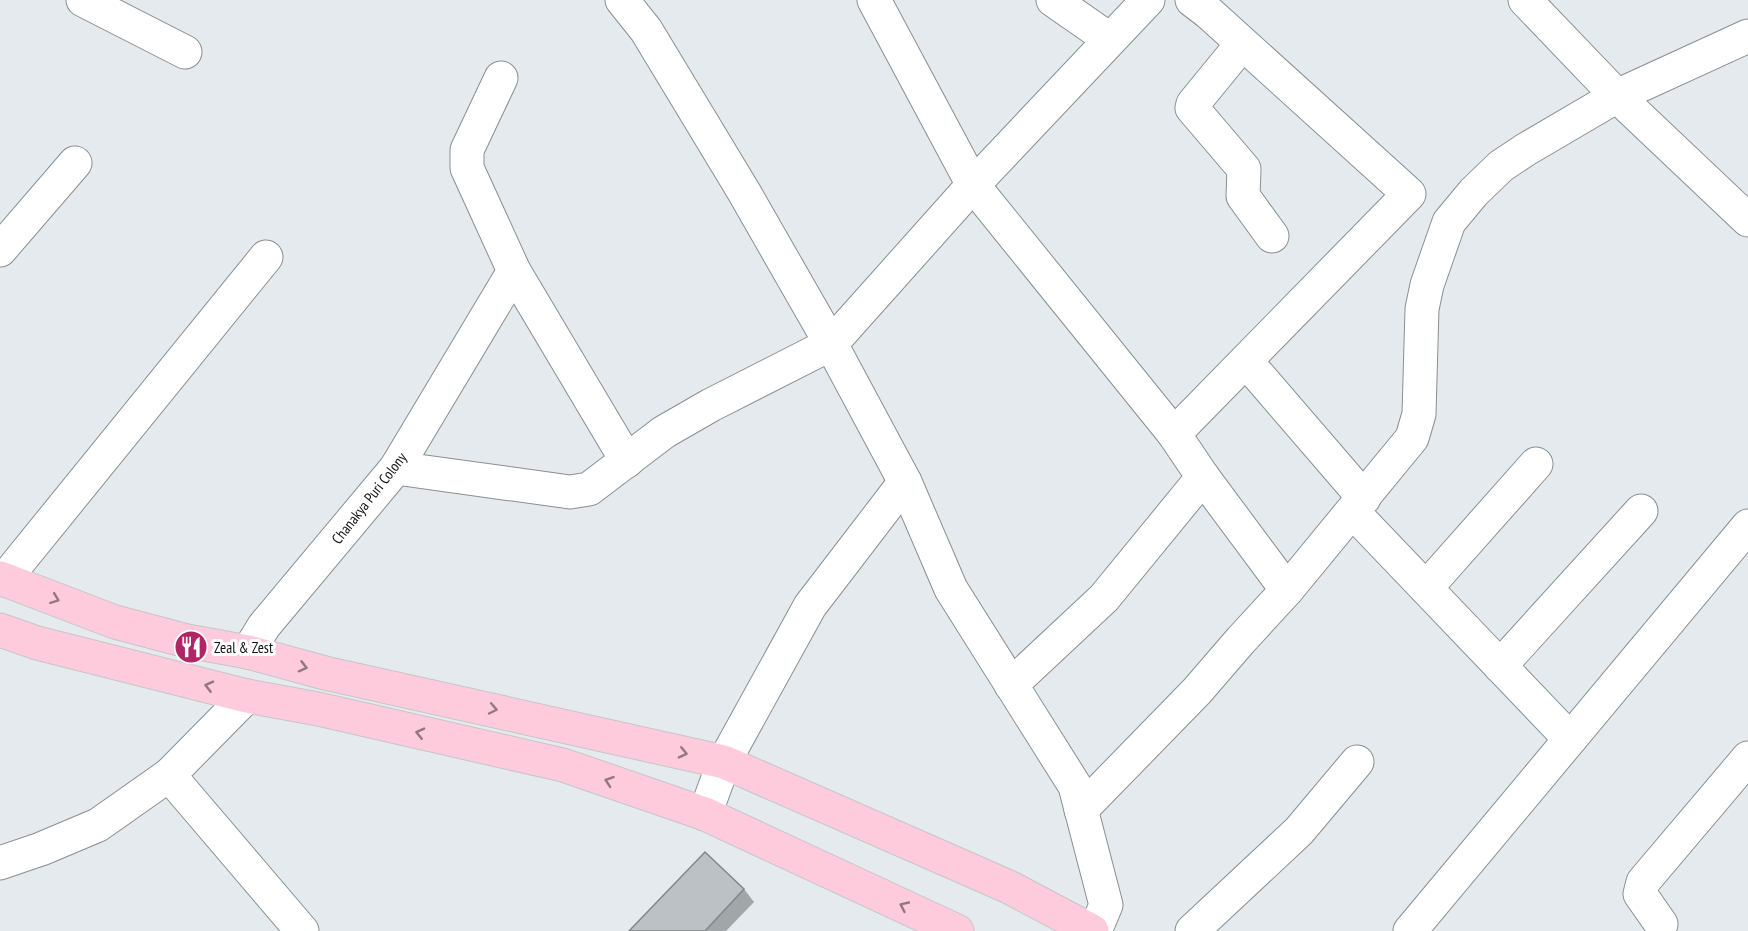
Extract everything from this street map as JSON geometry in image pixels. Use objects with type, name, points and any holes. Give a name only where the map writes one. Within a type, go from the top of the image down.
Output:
[{"type":"main road","points":[[2,579],[115,622],[187,641],[248,652],[325,673],[724,762],[1009,886],[1094,931]]},
{"type":"main road","points":[[0,630],[37,644],[247,696],[318,709],[563,765],[705,814],[957,931]]},
{"type":"street","points":[[82,0],[185,52]]},
{"type":"street","points":[[622,0],[646,30],[744,192],[831,344],[905,482],[951,589],[1075,786],[1106,905],[1094,931]]},
{"type":"street","points":[[874,0],[973,185],[1174,434],[1287,590]]},
{"type":"street","points":[[1053,0],[1109,39]]},
{"type":"street","points":[[396,468],[570,492],[589,489],[664,432],[711,405],[831,344],[973,185],[1148,0]]},
{"type":"street","points":[[1525,0],[1617,96],[1748,220]]},
{"type":"street","points":[[1174,434],[1409,194],[1242,44],[1207,4]]},
{"type":"street","points":[[1081,810],[1197,692],[1359,505],[1412,438],[1417,428],[1422,309],[1427,285],[1449,222],[1474,192],[1501,166],[1617,96],[1748,36]]},
{"type":"street","points":[[1242,44],[1192,108],[1244,169],[1243,196],[1272,236]]},
{"type":"street","points":[[501,78],[467,150],[467,168],[513,271],[627,461]]},
{"type":"street","points":[[0,250],[75,163]]},
{"type":"street","points":[[2,579],[266,257]]},
{"type":"street","name":"Chanakya Puri Colony","points":[[248,652],[264,626],[396,468],[513,271]]},
{"type":"street","points":[[1246,361],[1426,588],[1570,739]]},
{"type":"street","points":[[1426,588],[1536,464]]},
{"type":"street","points":[[1011,685],[1104,598],[1203,477]]},
{"type":"street","points":[[705,814],[724,762],[810,606],[905,482]]},
{"type":"street","points":[[1500,666],[1641,511]]},
{"type":"street","points":[[1410,931],[1748,526]]},
{"type":"street","points":[[0,862],[40,849],[99,825],[169,775],[247,696]]},
{"type":"street","points":[[1661,929],[1640,894],[1642,882],[1748,758]]},
{"type":"street","points":[[1192,931],[1299,831],[1358,762]]},
{"type":"street","points":[[169,775],[302,931]]},
{"type":"building","points":[[705,852],[744,889],[705,931],[629,931]]},
{"type":"place","name":"Zeal & Zest","points":[[191,647]]}]
